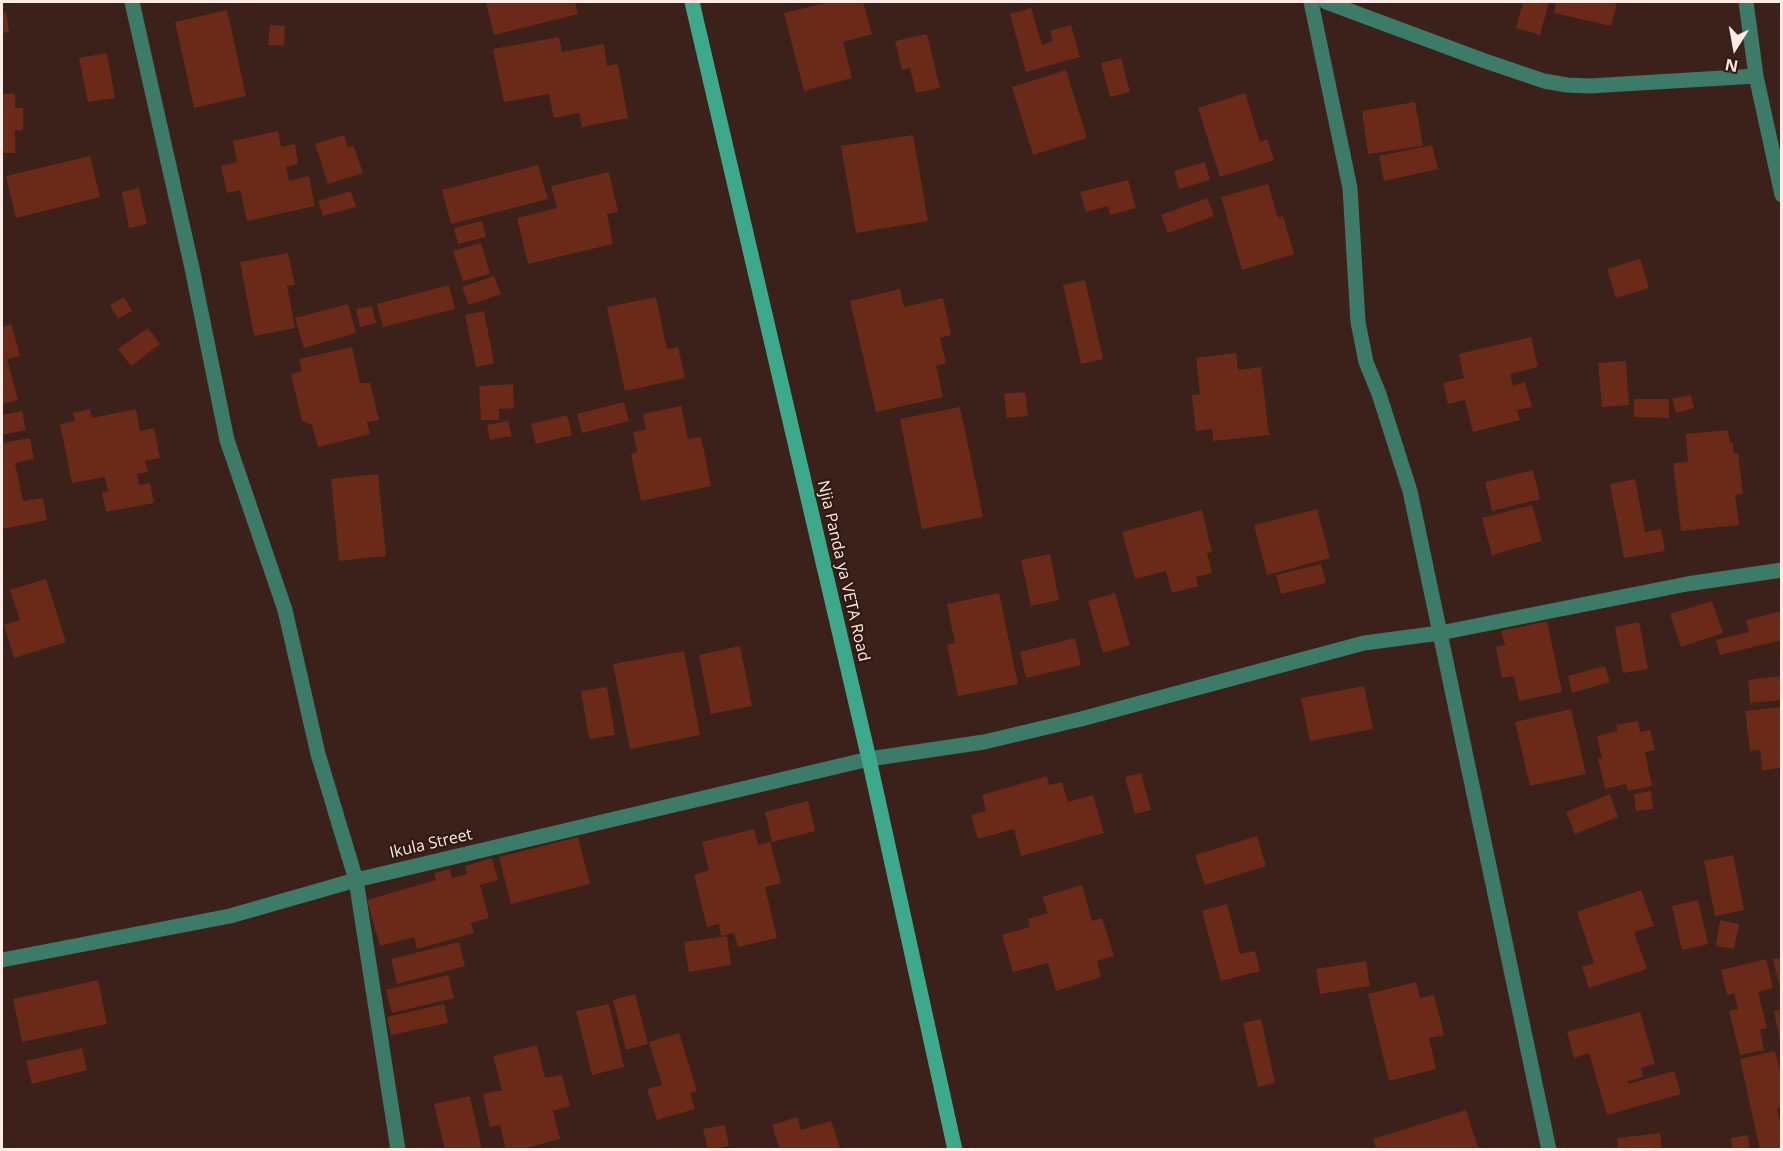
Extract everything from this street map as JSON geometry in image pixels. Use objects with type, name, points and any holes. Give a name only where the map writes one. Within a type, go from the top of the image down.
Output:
[{"type":"street","points":[[132,2],[192,268],[227,440],[285,610],[318,754],[356,880],[398,1149]]},
{"type":"street","name":"Njia Panda ya VETA Road","points":[[692,2],[869,759],[955,1149]]},
{"type":"street","points":[[1311,2],[1350,188],[1358,322],[1366,362],[1379,394],[1410,491],[1549,1149]]},
{"type":"street","points":[[1326,2],[1485,61],[1544,81],[1567,85],[1590,86],[1756,76]]},
{"type":"street","points":[[1746,2],[1756,76],[1782,195]]},
{"type":"street","name":"Ikula Street","points":[[2,960],[230,916],[356,880],[869,759],[984,742],[1081,719],[1364,643],[1440,633],[1687,584],[1782,570]]},
{"type":"building","points":[[486,2],[575,2],[578,14],[494,35]]},
{"type":"building","points":[[829,2],[863,2],[872,34],[843,42],[852,78],[804,91],[784,13]]},
{"type":"building","points":[[1523,2],[1549,2],[1540,35],[1516,28]]},
{"type":"building","points":[[1556,2],[1617,4],[1611,26],[1554,13]]},
{"type":"building","points":[[1031,8],[1042,45],[1053,41],[1050,31],[1071,25],[1080,57],[1026,72],[1010,14]]},
{"type":"building","points":[[227,10],[246,96],[194,108],[175,22]]},
{"type":"building","points":[[6,12],[9,32],[2,33],[2,13]]},
{"type":"building","points":[[270,25],[285,26],[284,46],[268,45]]},
{"type":"building","points":[[927,34],[940,88],[916,93],[910,68],[902,70],[895,41]]},
{"type":"building","points":[[559,37],[562,52],[604,44],[607,66],[618,64],[628,118],[582,127],[579,113],[554,118],[549,94],[504,102],[493,49]]},
{"type":"building","points":[[107,53],[115,98],[88,102],[79,58]]},
{"type":"building","points":[[1121,58],[1130,92],[1110,97],[1101,63]]},
{"type":"building","points":[[1066,70],[1087,138],[1033,155],[1012,87]]},
{"type":"building","points":[[1245,93],[1260,142],[1267,139],[1274,160],[1220,177],[1198,108]]},
{"type":"building","points":[[2,94],[15,94],[15,108],[23,108],[23,130],[15,130],[15,153],[2,153]]},
{"type":"building","points":[[1415,102],[1423,146],[1368,154],[1362,111]]},
{"type":"building","points":[[278,131],[281,147],[295,144],[298,164],[286,167],[289,181],[309,176],[315,206],[247,221],[240,190],[227,193],[221,166],[237,162],[233,141]]},
{"type":"building","points":[[344,135],[348,147],[353,145],[363,173],[328,184],[315,144]]},
{"type":"building","points":[[913,135],[928,221],[856,233],[841,146]]},
{"type":"building","points":[[1432,145],[1438,169],[1384,181],[1379,156]]},
{"type":"building","points":[[90,156],[100,197],[16,218],[6,176]]},
{"type":"building","points":[[1205,162],[1210,180],[1179,189],[1174,171]]},
{"type":"building","points":[[538,165],[548,199],[451,224],[442,190]]},
{"type":"building","points":[[609,172],[618,212],[607,214],[613,244],[528,264],[517,218],[557,208],[551,186]]},
{"type":"building","points":[[1128,180],[1136,208],[1110,215],[1108,206],[1086,212],[1080,192]]},
{"type":"building","points":[[1268,184],[1278,218],[1283,216],[1294,254],[1242,270],[1221,197]]},
{"type":"building","points":[[139,188],[147,224],[129,228],[122,192]]},
{"type":"building","points":[[351,191],[356,207],[323,216],[318,201]]},
{"type":"building","points":[[1207,198],[1214,216],[1168,233],[1161,215]]},
{"type":"building","points":[[482,221],[486,237],[458,244],[454,228]]},
{"type":"building","points":[[481,243],[490,274],[463,281],[453,251]]},
{"type":"building","points":[[288,253],[295,285],[287,286],[295,328],[254,336],[240,262]]},
{"type":"building","points":[[1640,259],[1649,288],[1616,298],[1607,269]]},
{"type":"building","points":[[494,276],[501,294],[469,305],[462,287]]},
{"type":"building","points":[[1085,280],[1103,359],[1081,364],[1063,285]]},
{"type":"building","points":[[449,285],[455,309],[383,327],[377,304]]},
{"type":"building","points":[[900,289],[904,307],[943,298],[951,335],[940,338],[946,363],[936,366],[943,397],[876,412],[850,301]]},
{"type":"building","points":[[124,297],[132,311],[118,319],[110,305]]},
{"type":"building","points":[[656,297],[667,349],[678,347],[685,378],[625,391],[607,307]]},
{"type":"building","points":[[348,304],[356,333],[304,348],[295,318]]},
{"type":"building","points":[[372,306],[376,323],[360,327],[356,309]]},
{"type":"building","points":[[484,311],[494,363],[476,367],[465,315]]},
{"type":"building","points":[[11,324],[20,356],[7,359],[18,400],[2,404],[2,327]]},
{"type":"building","points":[[148,328],[160,344],[131,366],[118,349]]},
{"type":"building","points":[[1531,337],[1538,367],[1510,374],[1513,386],[1525,382],[1532,407],[1517,410],[1520,420],[1473,432],[1465,400],[1448,404],[1443,383],[1464,378],[1459,354]]},
{"type":"building","points":[[352,347],[360,383],[370,383],[379,420],[367,422],[370,434],[318,447],[312,425],[302,421],[291,374],[302,371],[299,359]]},
{"type":"building","points":[[1236,353],[1238,370],[1261,367],[1269,435],[1213,441],[1212,429],[1196,431],[1192,395],[1200,394],[1196,358]]},
{"type":"building","points":[[1626,361],[1629,405],[1602,407],[1598,363]]},
{"type":"building","points":[[513,384],[514,408],[499,409],[499,420],[481,420],[479,386]]},
{"type":"building","points":[[1025,392],[1028,416],[1007,418],[1004,394]]},
{"type":"building","points":[[1691,395],[1694,408],[1676,413],[1672,399]]},
{"type":"building","points":[[1634,399],[1669,399],[1669,418],[1634,417]]},
{"type":"building","points":[[624,402],[629,421],[582,433],[577,414]]},
{"type":"building","points":[[681,406],[688,439],[701,437],[711,486],[641,501],[631,454],[637,452],[633,432],[646,430],[643,414]]},
{"type":"building","points":[[960,407],[983,517],[922,529],[900,419]]},
{"type":"building","points":[[90,409],[92,418],[136,409],[140,431],[154,428],[160,458],[145,461],[148,472],[137,474],[139,485],[150,483],[154,503],[106,512],[102,492],[108,491],[105,477],[72,483],[60,424],[75,421],[73,413]]},
{"type":"building","points":[[22,411],[26,430],[2,435],[2,415]]},
{"type":"building","points":[[567,415],[572,435],[536,444],[531,424]]},
{"type":"building","points":[[508,421],[512,436],[490,440],[487,425]]},
{"type":"building","points":[[1728,430],[1734,453],[1738,453],[1743,494],[1735,495],[1739,525],[1681,531],[1673,463],[1688,462],[1686,434]]},
{"type":"building","points":[[30,438],[34,459],[15,463],[23,501],[43,498],[47,520],[2,529],[2,443]]},
{"type":"building","points":[[1533,470],[1540,499],[1492,511],[1485,482]]},
{"type":"building","points":[[378,474],[386,556],[339,561],[331,479]]},
{"type":"building","points":[[1635,479],[1645,532],[1661,529],[1665,551],[1624,558],[1610,484]]},
{"type":"building","points":[[1532,505],[1542,541],[1492,555],[1482,518]]},
{"type":"building","points":[[1317,509],[1330,558],[1267,575],[1254,525]]},
{"type":"building","points":[[1202,510],[1212,552],[1207,553],[1212,573],[1196,577],[1198,586],[1172,593],[1166,571],[1135,579],[1122,532]]},
{"type":"building","points":[[1050,554],[1059,600],[1031,606],[1021,560]]},
{"type":"building","points":[[1321,564],[1326,583],[1281,594],[1276,575]]},
{"type":"building","points":[[46,579],[66,642],[14,658],[4,625],[20,620],[10,590]]},
{"type":"building","points":[[999,593],[1018,684],[958,696],[947,645],[955,643],[947,604]]},
{"type":"building","points":[[1115,593],[1130,645],[1103,653],[1088,601]]},
{"type":"building","points":[[1712,601],[1723,633],[1681,647],[1670,614]]},
{"type":"building","points":[[1782,611],[1782,640],[1720,655],[1716,640],[1749,632],[1746,620]]},
{"type":"building","points":[[1547,621],[1562,692],[1519,701],[1514,676],[1502,678],[1496,647],[1505,645],[1501,631]]},
{"type":"building","points":[[1639,622],[1648,669],[1623,673],[1615,627]]},
{"type":"building","points":[[1075,638],[1081,665],[1026,678],[1020,652]]},
{"type":"building","points":[[740,646],[752,706],[711,714],[699,655]]},
{"type":"building","points":[[684,651],[700,735],[630,749],[613,664]]},
{"type":"building","points":[[1605,666],[1610,682],[1572,693],[1568,676]]},
{"type":"building","points":[[1782,676],[1782,700],[1750,703],[1748,680]]},
{"type":"building","points":[[1364,686],[1373,729],[1310,741],[1301,698]]},
{"type":"building","points":[[607,687],[615,735],[589,739],[581,691]]},
{"type":"building","points":[[1782,707],[1782,768],[1762,770],[1760,750],[1750,751],[1745,711]]},
{"type":"building","points":[[1571,709],[1586,774],[1530,786],[1515,722]]},
{"type":"building","points":[[1638,721],[1640,732],[1650,730],[1655,750],[1645,752],[1652,786],[1628,791],[1626,784],[1605,789],[1598,759],[1602,758],[1597,736],[1618,731],[1616,725]]},
{"type":"building","points":[[1141,773],[1151,810],[1135,814],[1125,777]]},
{"type":"building","points":[[1047,776],[1049,785],[1062,782],[1068,802],[1093,795],[1104,833],[1021,856],[1014,829],[978,839],[971,815],[986,811],[982,795]]},
{"type":"building","points":[[1651,791],[1653,809],[1636,811],[1634,794]]},
{"type":"building","points":[[1610,794],[1618,817],[1575,834],[1566,812]]},
{"type":"building","points":[[808,801],[815,831],[772,842],[765,812]]},
{"type":"building","points":[[754,829],[758,845],[770,842],[781,883],[765,887],[777,938],[738,947],[734,933],[721,936],[719,924],[707,927],[694,875],[709,870],[702,842]]},
{"type":"building","points":[[1257,836],[1266,866],[1205,885],[1195,855]]},
{"type":"building","points":[[578,837],[590,884],[511,904],[499,857]]},
{"type":"building","points":[[1733,855],[1744,910],[1715,916],[1704,861]]},
{"type":"building","points":[[492,858],[498,880],[480,885],[489,918],[471,923],[474,933],[417,949],[414,937],[380,946],[367,900],[436,880],[434,873],[450,869],[452,878],[467,874],[465,866]]},
{"type":"building","points":[[1082,885],[1092,921],[1102,918],[1114,956],[1097,961],[1101,977],[1056,991],[1048,963],[1013,972],[1002,935],[1030,927],[1028,919],[1048,913],[1042,897]]},
{"type":"building","points":[[1641,890],[1654,926],[1634,932],[1647,969],[1589,988],[1582,967],[1594,963],[1577,912]]},
{"type":"building","points":[[1698,900],[1708,944],[1682,950],[1672,906]]},
{"type":"building","points":[[1227,904],[1240,954],[1255,951],[1260,971],[1221,981],[1202,911]]},
{"type":"building","points":[[1720,920],[1739,924],[1734,949],[1716,946]]},
{"type":"building","points":[[727,936],[731,965],[689,972],[684,942]]},
{"type":"building","points":[[459,942],[465,966],[397,984],[391,959]]},
{"type":"building","points":[[1782,958],[1782,992],[1781,992],[1773,959]]},
{"type":"building","points":[[1766,959],[1773,988],[1758,992],[1767,1028],[1760,1030],[1764,1050],[1740,1055],[1729,1011],[1738,1009],[1734,993],[1727,995],[1721,970]]},
{"type":"building","points":[[1366,961],[1370,986],[1320,994],[1316,969]]},
{"type":"building","points":[[448,975],[454,998],[392,1013],[386,990]]},
{"type":"building","points":[[98,980],[107,1024],[22,1042],[13,999]]},
{"type":"building","points":[[1416,982],[1420,998],[1434,995],[1444,1035],[1429,1038],[1436,1069],[1389,1081],[1368,994]]},
{"type":"building","points":[[635,994],[648,1044],[626,1050],[613,1000]]},
{"type":"building","points":[[444,1004],[448,1023],[391,1035],[387,1017]]},
{"type":"building","points":[[609,1004],[624,1067],[592,1075],[576,1011]]},
{"type":"building","points":[[1782,1009],[1782,1040],[1780,1040],[1774,1011]]},
{"type":"building","points":[[1640,1012],[1655,1064],[1641,1068],[1643,1077],[1628,1081],[1628,1084],[1674,1071],[1681,1094],[1607,1115],[1589,1053],[1574,1058],[1567,1032]]},
{"type":"building","points":[[1261,1019],[1275,1083],[1258,1087],[1243,1023]]},
{"type":"building","points":[[679,1033],[697,1091],[690,1093],[695,1109],[657,1120],[647,1089],[662,1085],[649,1042]]},
{"type":"building","points":[[537,1045],[545,1078],[562,1075],[570,1106],[553,1111],[560,1139],[518,1150],[506,1150],[500,1125],[490,1127],[483,1094],[502,1090],[493,1056]]},
{"type":"building","points":[[82,1048],[87,1070],[32,1084],[26,1061]]},
{"type":"building","points":[[1775,1051],[1782,1079],[1782,1107],[1777,1108],[1782,1129],[1782,1150],[1760,1150],[1740,1059]]},
{"type":"building","points":[[470,1096],[482,1150],[445,1150],[434,1104]]},
{"type":"building","points":[[1466,1110],[1479,1150],[1377,1150],[1373,1139]]},
{"type":"building","points":[[797,1117],[801,1130],[831,1121],[841,1150],[780,1150],[772,1125]]},
{"type":"building","points":[[725,1125],[729,1146],[708,1150],[703,1129]]},
{"type":"building","points":[[1660,1133],[1662,1150],[1618,1150],[1617,1138]]},
{"type":"building","points":[[1748,1135],[1750,1150],[1733,1150],[1731,1138]]}]
